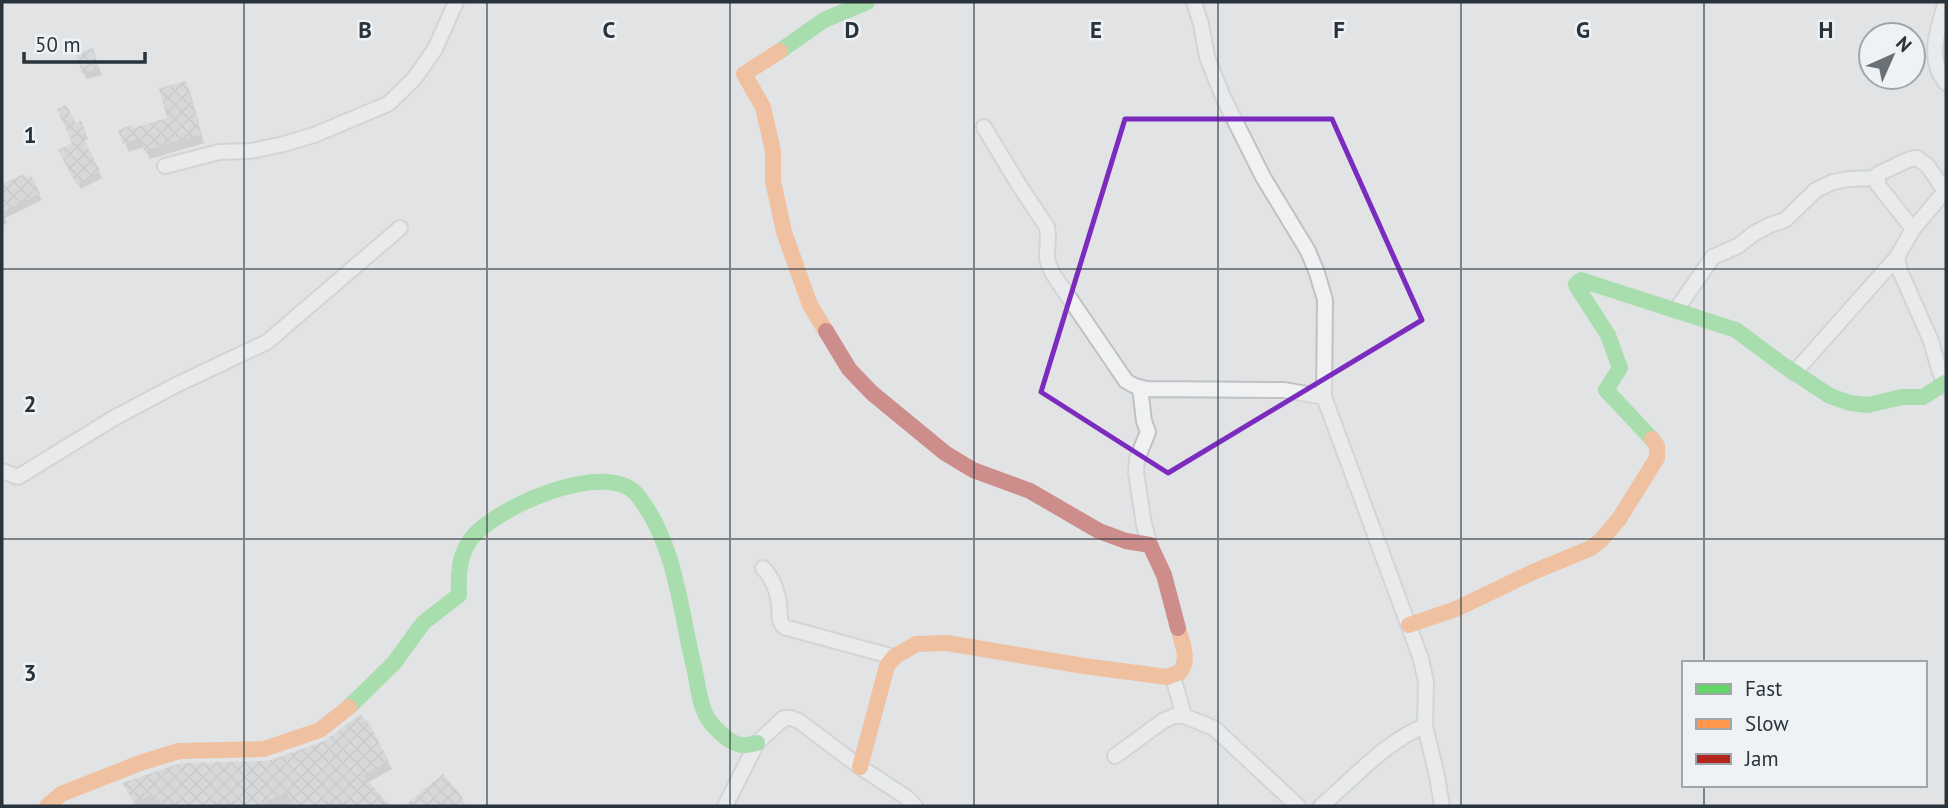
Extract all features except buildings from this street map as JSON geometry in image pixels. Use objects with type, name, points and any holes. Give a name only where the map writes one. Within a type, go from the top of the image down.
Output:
[{"type":"street","points":[[165,166],[219,152],[251,151],[284,144],[314,135],[388,104],[414,79],[435,49],[456,2]]},
{"type":"street","points":[[867,2],[824,20],[744,74],[763,107],[773,151],[773,181],[784,232],[810,305],[849,369],[872,393],[945,453],[973,470],[1030,491],[1099,531],[1126,541],[1150,545]]},
{"type":"street","points":[[1194,2],[1207,57],[1223,97],[1263,177],[1308,251],[1317,273],[1325,300],[1324,397],[1421,659],[1426,682],[1425,726],[1442,806]]},
{"type":"street","points":[[1946,2],[1935,40],[1935,50],[1937,67],[1946,83]]},
{"type":"street","points":[[984,127],[1047,227],[1046,261],[1053,274],[1126,381],[1140,388],[1284,390],[1324,397]]},
{"type":"street","points":[[1794,373],[1898,257],[1913,229],[1945,191],[1927,165],[1917,158],[1880,172],[1877,178],[1878,185],[1913,229]]},
{"type":"street","points":[[1676,310],[1713,257],[1738,246],[1769,225],[1785,220],[1816,190],[1833,182],[1877,178]]},
{"type":"street","points":[[2,471],[18,477],[114,418],[267,342],[400,228]]},
{"type":"street","points":[[1409,625],[1456,610],[1533,572],[1591,548],[1612,531],[1657,458],[1658,450],[1653,441],[1606,390],[1606,386],[1620,372],[1620,368],[1608,335],[1576,284],[1583,281],[1740,332],[1759,349],[1829,396],[1868,405],[1902,397],[1923,397],[1945,385],[1931,341],[1900,271],[1898,257]]},
{"type":"street","points":[[860,767],[887,666],[894,657],[916,644],[947,643],[1084,666],[1173,677],[1181,670],[1185,660],[1167,583],[1144,525],[1136,472],[1137,459],[1148,432],[1140,388]]},
{"type":"street","points":[[47,806],[61,794],[179,751],[264,749],[320,730],[353,704],[394,663],[423,623],[459,595],[458,565],[472,538],[488,522],[546,492],[569,486],[612,481],[626,485],[637,493],[661,537],[677,586],[707,717],[732,741],[739,744],[757,743]]},
{"type":"street","points":[[763,568],[770,575],[779,602],[780,622],[784,627],[894,657]]},
{"type":"street","points":[[1173,677],[1184,716]]},
{"type":"street","points":[[1115,756],[1163,721],[1174,716],[1184,716],[1214,728],[1298,806]]},
{"type":"street","points":[[725,806],[757,743],[784,718],[791,718],[799,721],[915,806]]},
{"type":"street","points":[[1321,806],[1379,755],[1409,732],[1425,726]]},
{"type":"highlighted area","points":[[1125,119],[1332,119],[1422,320],[1168,473],[1041,392]]},
{"type":"traffic: fast","points":[[780,51],[824,20],[867,2]]},
{"type":"traffic: fast","points":[[1652,439],[1606,390],[1620,368],[1608,335],[1577,287],[1576,284],[1581,280],[1736,330],[1830,396],[1850,403],[1868,405],[1902,397],[1923,397],[1945,383]]},
{"type":"traffic: fast","points":[[349,707],[394,663],[423,623],[459,595],[459,573],[464,552],[471,539],[484,526],[503,513],[553,491],[579,484],[603,482],[623,485],[638,496],[661,535],[675,578],[701,700],[708,719],[718,731],[736,744],[757,743]]},
{"type":"traffic: slow","points":[[780,51],[744,74],[763,107],[773,151],[773,181],[784,232],[810,305],[826,331]]},
{"type":"traffic: slow","points":[[1409,625],[1456,609],[1591,548],[1619,519],[1657,458],[1657,446],[1652,439]]},
{"type":"traffic: slow","points":[[860,767],[887,666],[894,657],[916,644],[947,643],[1167,677],[1180,672],[1183,667],[1184,651],[1178,628]]},
{"type":"traffic: slow","points":[[47,806],[61,794],[179,751],[264,749],[320,730],[349,707]]},
{"type":"traffic: jam","points":[[826,331],[849,369],[872,393],[945,453],[973,470],[1030,491],[1099,531],[1126,541],[1150,545],[1164,575],[1178,628]]}]
